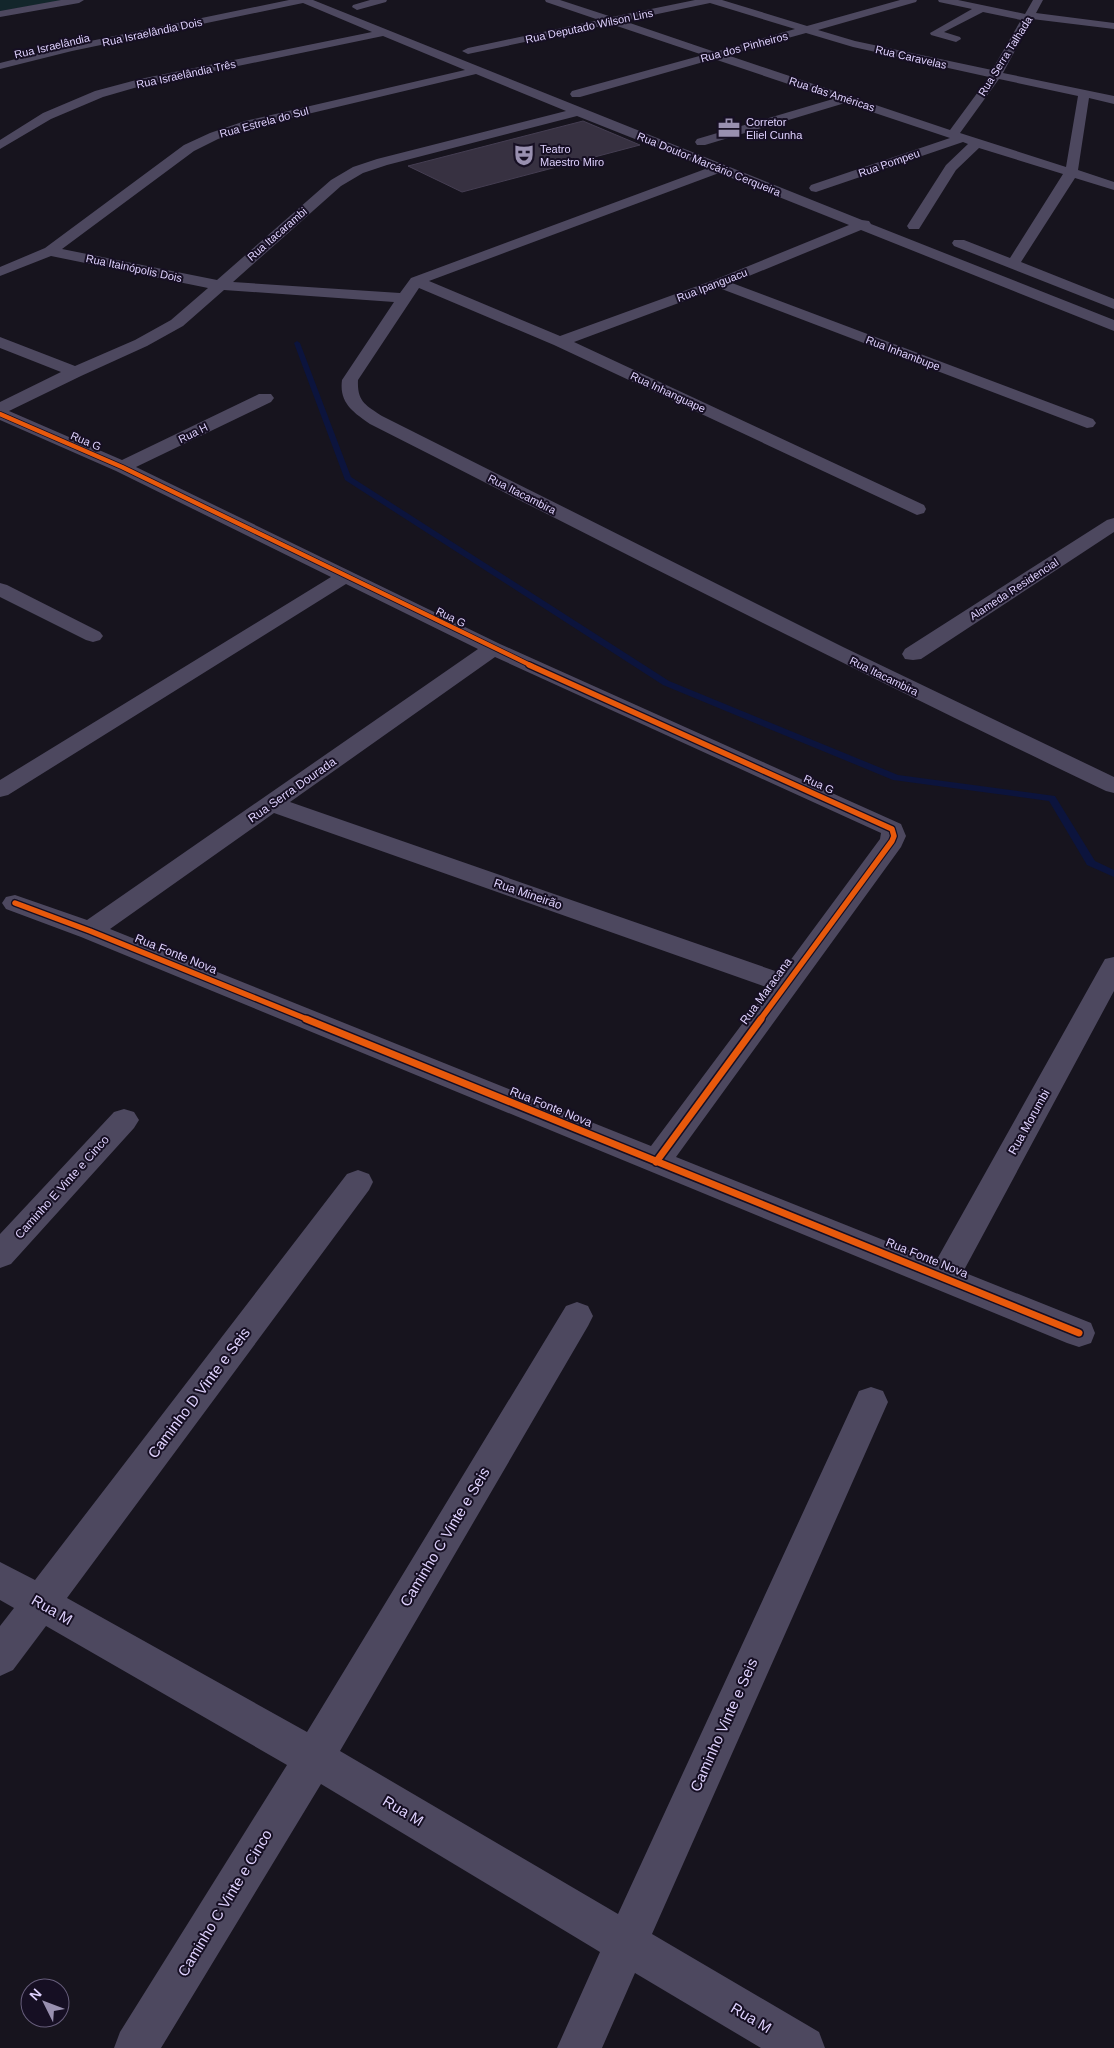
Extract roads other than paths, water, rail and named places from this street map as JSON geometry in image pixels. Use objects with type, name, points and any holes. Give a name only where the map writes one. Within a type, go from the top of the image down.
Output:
[{"type":"street","points":[[0,14],[79,0]]},
{"type":"street","name":"Rua Israelândia","points":[[0,58],[64,43],[281,0]]},
{"type":"street","name":"Rua Doutor Marcário Cerqueira","points":[[304,0],[578,112],[864,224],[1114,326]]},
{"type":"street","name":"Rua Israelândia Dois","points":[[0,66],[71,48],[304,0]]},
{"type":"street","points":[[337,0],[376,15]]},
{"type":"street","points":[[357,7],[382,0]]},
{"type":"street","name":"Rua das Américas","points":[[551,0],[844,99],[1114,186]]},
{"type":"street","name":"Rua Deputado Wilson Lins","points":[[486,58],[464,50],[711,0]]},
{"type":"street","name":"Rua Caravelas","points":[[711,0],[853,44],[1114,100]]},
{"type":"street","name":"Rua dos Pinheiros","points":[[594,101],[571,92],[808,30],[912,0]]},
{"type":"street","points":[[943,0],[1029,17],[1114,26]]},
{"type":"street","name":"Rua Serra Talhada","points":[[958,136],[1038,0]]},
{"type":"street","points":[[956,39],[935,32],[982,8]]},
{"type":"street","name":"Rua Israelândia Três","points":[[0,145],[47,116],[99,94],[140,83],[382,33]]},
{"type":"street","name":"Rua Estrela do Sul","points":[[0,272],[50,251],[189,148],[214,136],[245,125],[476,70]]},
{"type":"street","points":[[1013,264],[1071,173],[1084,94]]},
{"type":"street","points":[[658,144],[693,140],[844,99]]},
{"type":"street","name":"Rua Itacarambi","points":[[0,409],[75,372],[141,343],[177,323],[336,183],[358,170],[382,162],[578,112]]},
{"type":"street","name":"Rua Pompeu","points":[[816,188],[958,136]]},
{"type":"street","name":"Rua Doutor Marcário Cerqueira","points":[[690,156],[721,150],[693,140]]},
{"type":"street","points":[[978,143],[951,168],[910,224],[1114,304]]},
{"type":"street","points":[[411,290],[721,168]]},
{"type":"street","points":[[802,182],[834,195]]},
{"type":"street","name":"Rua Ipanguacu","points":[[560,342],[719,283],[864,224]]},
{"type":"street","name":"Rua Itainópolis Dois","points":[[50,251],[218,285],[411,290]]},
{"type":"street","name":"Rua Inhambupe","points":[[719,283],[1087,423]]},
{"type":"street","name":"Rua Inhanguape","points":[[411,290],[560,342],[917,509]]},
{"type":"street","name":"Rua Itacambira","points":[[411,290],[350,380],[348,392],[354,405],[376,420],[722,596],[964,716],[1114,786]]},
{"type":"street","points":[[0,342],[75,372]]},
{"type":"street","name":"Rua H","points":[[122,467],[264,398]]},
{"type":"street","name":"Rua G","points":[[0,414],[122,467],[493,648],[878,821],[894,832]]},
{"type":"street","name":"Alameda Residencial","points":[[913,654],[1114,524]]},
{"type":"street","points":[[0,790],[344,576]]},
{"type":"street","points":[[0,589],[93,636]]},
{"type":"street","name":"Rua Serra Dourada","points":[[90,931],[493,648]]},
{"type":"street","name":"Rua Mineirão","points":[[272,804],[785,984]]},
{"type":"street","name":"Rua Maracana","points":[[656,1162],[785,984],[892,841],[894,832]]},
{"type":"street","name":"Rua Fonte Nova","points":[[15,903],[90,931],[1078,1333]]},
{"type":"street","name":"Rua Morumbi","points":[[944,1277],[1114,966]]},
{"type":"street","name":"Caminho E Vinte e Cinco","points":[[0,1255],[124,1120]]},
{"type":"street","name":"Caminho D Vinte e Seis","points":[[0,1657],[358,1182]]},
{"type":"street","name":"Caminho C Vinte e Seis","points":[[314,1758],[576,1316]]},
{"type":"street","name":"Caminho Vinte e Seis","points":[[579,2048],[871,1402]]},
{"type":"street","name":"Rua M","points":[[0,1580],[314,1758],[803,2048]]},
{"type":"street","name":"Caminho C Vinte e Cinco","points":[[136,2048],[314,1758]]},
{"type":"waterway","points":[[297,343],[348,478],[666,683],[896,778],[1052,798],[1091,863],[1114,874]]},
{"type":"place","name":"Corretor Eliel Cunha","points":[[729,128]]},
{"type":"place","name":"Teatro Maestro Miro","points":[[524,155]]}]
